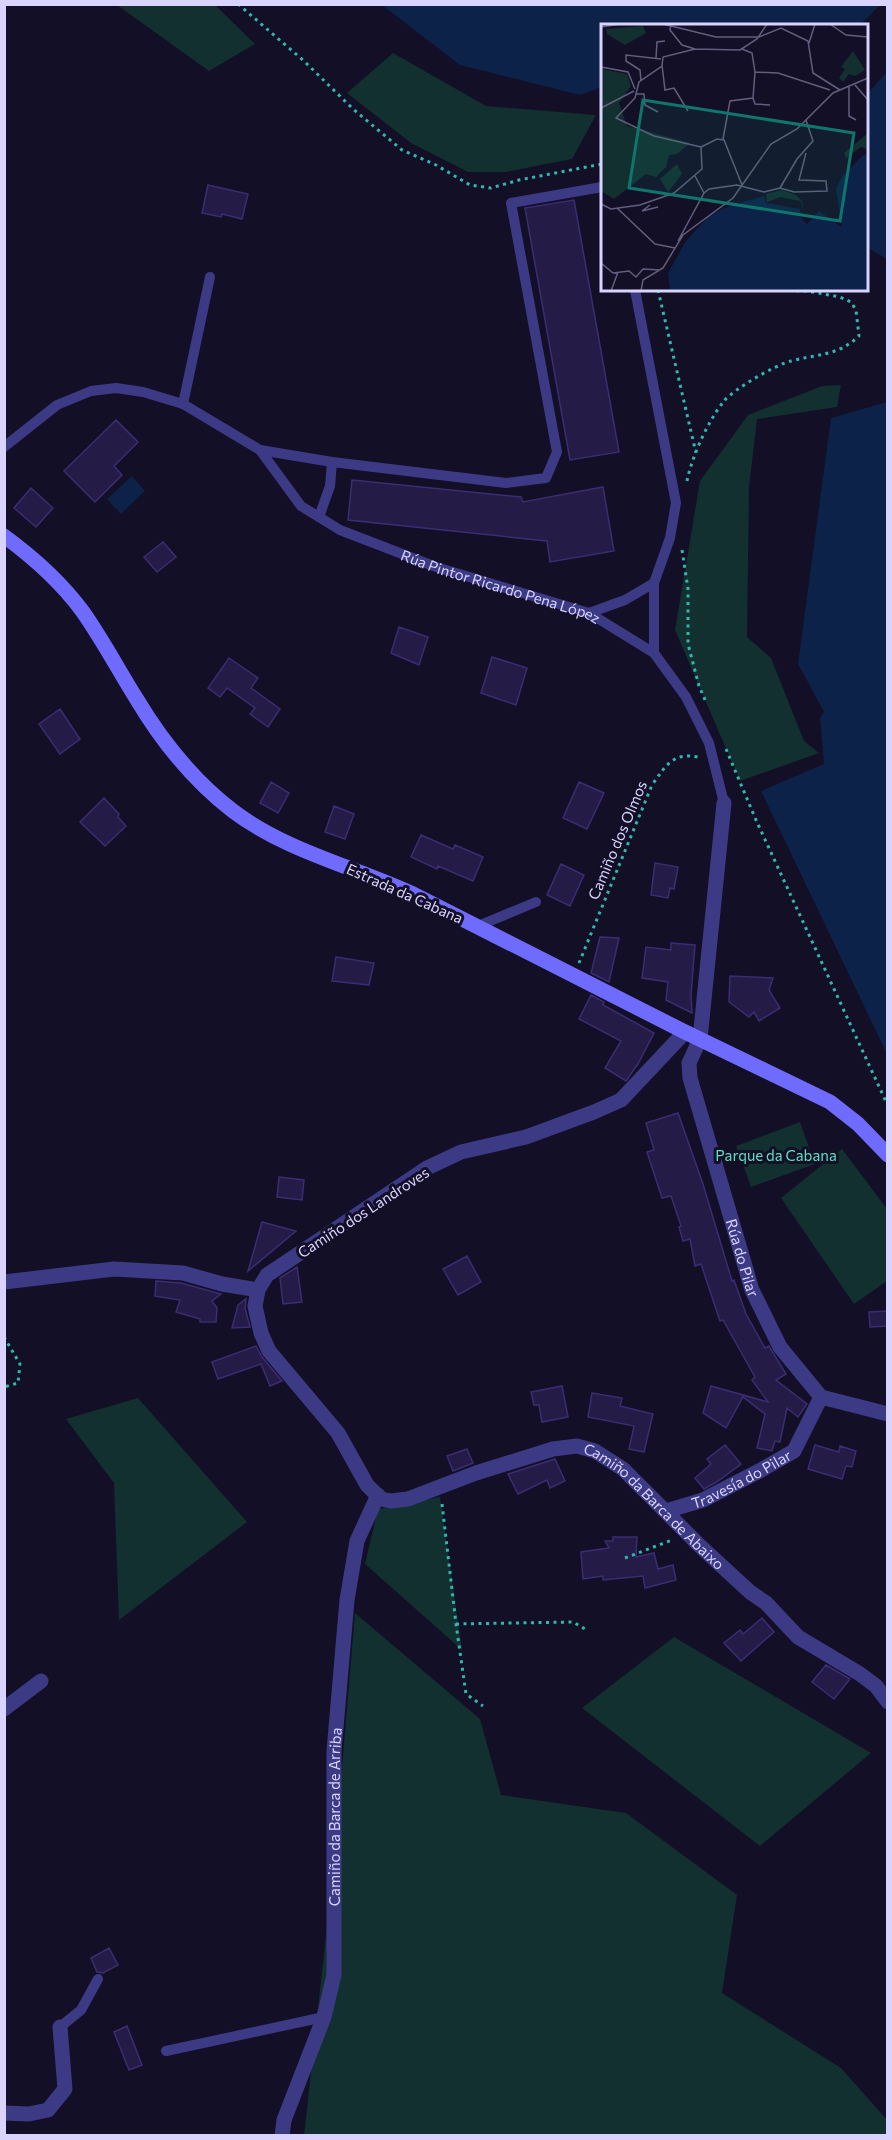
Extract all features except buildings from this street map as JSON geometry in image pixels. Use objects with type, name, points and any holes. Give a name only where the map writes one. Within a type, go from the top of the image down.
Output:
[{"type":"main road","name":"Estrada da Cabana","points":[[4,536],[47,570],[65,590],[82,612],[166,743],[202,783],[233,811],[284,843],[381,879],[685,1032],[830,1102],[858,1124],[888,1155]]},
{"type":"street","name":"Rúa Pintor Ricardo Pena López","points":[[700,1039],[723,803]]},
{"type":"street","name":"Camiño dos Landroves","points":[[258,1290],[267,1275],[427,1168],[461,1152],[526,1137],[594,1113],[621,1100],[685,1032]]},
{"type":"street","name":"Rúa do Pilar","points":[[700,1039],[689,1063],[690,1078],[752,1290],[780,1347],[821,1397]]},
{"type":"street","points":[[4,1282],[114,1269],[183,1274],[258,1290],[255,1306],[261,1333],[269,1351],[338,1433],[367,1485],[378,1495]]},
{"type":"street","points":[[821,1397],[888,1414]]},
{"type":"street","name":"Travesía do Pilar","points":[[666,1511],[703,1500],[794,1451],[821,1397]]},
{"type":"street","name":"Camiño da Barca de Abaixo","points":[[378,1495],[391,1502],[408,1499],[553,1449],[577,1446],[595,1451],[623,1469],[750,1592],[766,1603],[798,1637],[861,1674],[876,1686],[888,1702]]},
{"type":"street","name":"Camiño da Barca de Arriba","points":[[282,2136],[284,2120],[324,2018],[334,1975],[334,1751],[347,1600],[357,1541],[378,1495]]},
{"type":"street","points":[[4,1710],[41,1681]]},
{"type":"street","points":[[4,2113],[29,2114],[48,2110],[65,2089],[60,2027]]},
{"type":"lane","points":[[260,450],[332,462],[506,483],[546,478],[557,452],[511,203],[601,187]]},
{"type":"lane","points":[[183,404],[210,277]]},
{"type":"lane","points":[[635,291],[676,503],[670,538],[654,583],[654,653]]},
{"type":"lane","name":"Rúa Pintor Ricardo Pena López","points":[[4,447],[57,405],[91,391],[116,388],[143,392],[183,404],[260,450],[301,506],[340,530],[436,567],[589,613],[654,653],[686,697],[709,744],[715,760],[723,803]]},
{"type":"lane","points":[[319,517],[330,486],[332,462]]},
{"type":"lane","points":[[589,613],[625,600],[654,583]]},
{"type":"lane","points":[[477,926],[537,902]]},
{"type":"lane","points":[[60,2027],[81,2010],[98,1979]]},
{"type":"lane","points":[[166,2051],[324,2018]]},
{"type":"path","points":[[238,4],[304,61],[353,109],[402,150],[436,165],[470,185],[491,188],[519,180],[601,164]]},
{"type":"path","points":[[658,291],[696,455]]},
{"type":"path","points":[[686,487],[702,437],[724,400],[748,383],[789,361],[820,356],[848,347],[859,336],[856,310],[852,302],[840,297],[807,291]]},
{"type":"path","points":[[682,543],[688,589],[688,644],[699,686],[707,704]]},
{"type":"path","points":[[724,743],[756,820],[888,1106]]},
{"type":"path","name":"Camiño dos Olmos","points":[[574,975],[652,784],[669,760],[687,755],[715,760]]},
{"type":"path","points":[[4,1337],[20,1364],[18,1383],[4,1387]]},
{"type":"path","points":[[440,1487],[466,1694],[483,1706]]},
{"type":"path","points":[[625,1558],[667,1543],[686,1531]]},
{"type":"path","points":[[456,1624],[573,1622],[586,1630]]},
{"type":"green space","points":[[117,5],[215,5],[255,44],[209,71]]},
{"type":"green space","points":[[393,53],[486,106],[596,115],[572,159],[506,172],[468,172],[411,143],[347,93]]},
{"type":"green space","points":[[841,385],[837,407],[757,419],[749,487],[747,637],[771,658],[804,741],[819,753],[740,781],[675,630],[700,481],[748,415],[822,386]]},
{"type":"green space","name":"Parque da Cabana","points":[[800,1122],[815,1164],[751,1187],[736,1146]]},
{"type":"green space","points":[[842,1149],[887,1209],[887,1281],[854,1304],[781,1198]]},
{"type":"green space","points":[[138,1398],[247,1522],[119,1620],[114,1483],[66,1419]]},
{"type":"green space","points":[[440,1497],[462,1650],[365,1564],[378,1509]]},
{"type":"green space","points":[[355,1613],[480,1719],[501,1795],[626,1813],[737,1895],[722,1993],[841,2068],[888,2121],[887,2136],[304,2136],[334,1863]]},
{"type":"green space","points":[[674,1637],[871,1753],[760,1846],[582,1708]]},
{"type":"water","points":[[382,5],[880,5],[861,24],[601,24],[601,87],[580,95],[460,65]]},
{"type":"water","points":[[887,72],[887,259],[868,248],[868,93]]},
{"type":"water","points":[[888,402],[887,1054],[761,791],[824,764],[820,718],[824,712],[798,664],[831,418]]},
{"type":"water","points":[[132,476],[145,491],[121,514],[107,499]]}]
